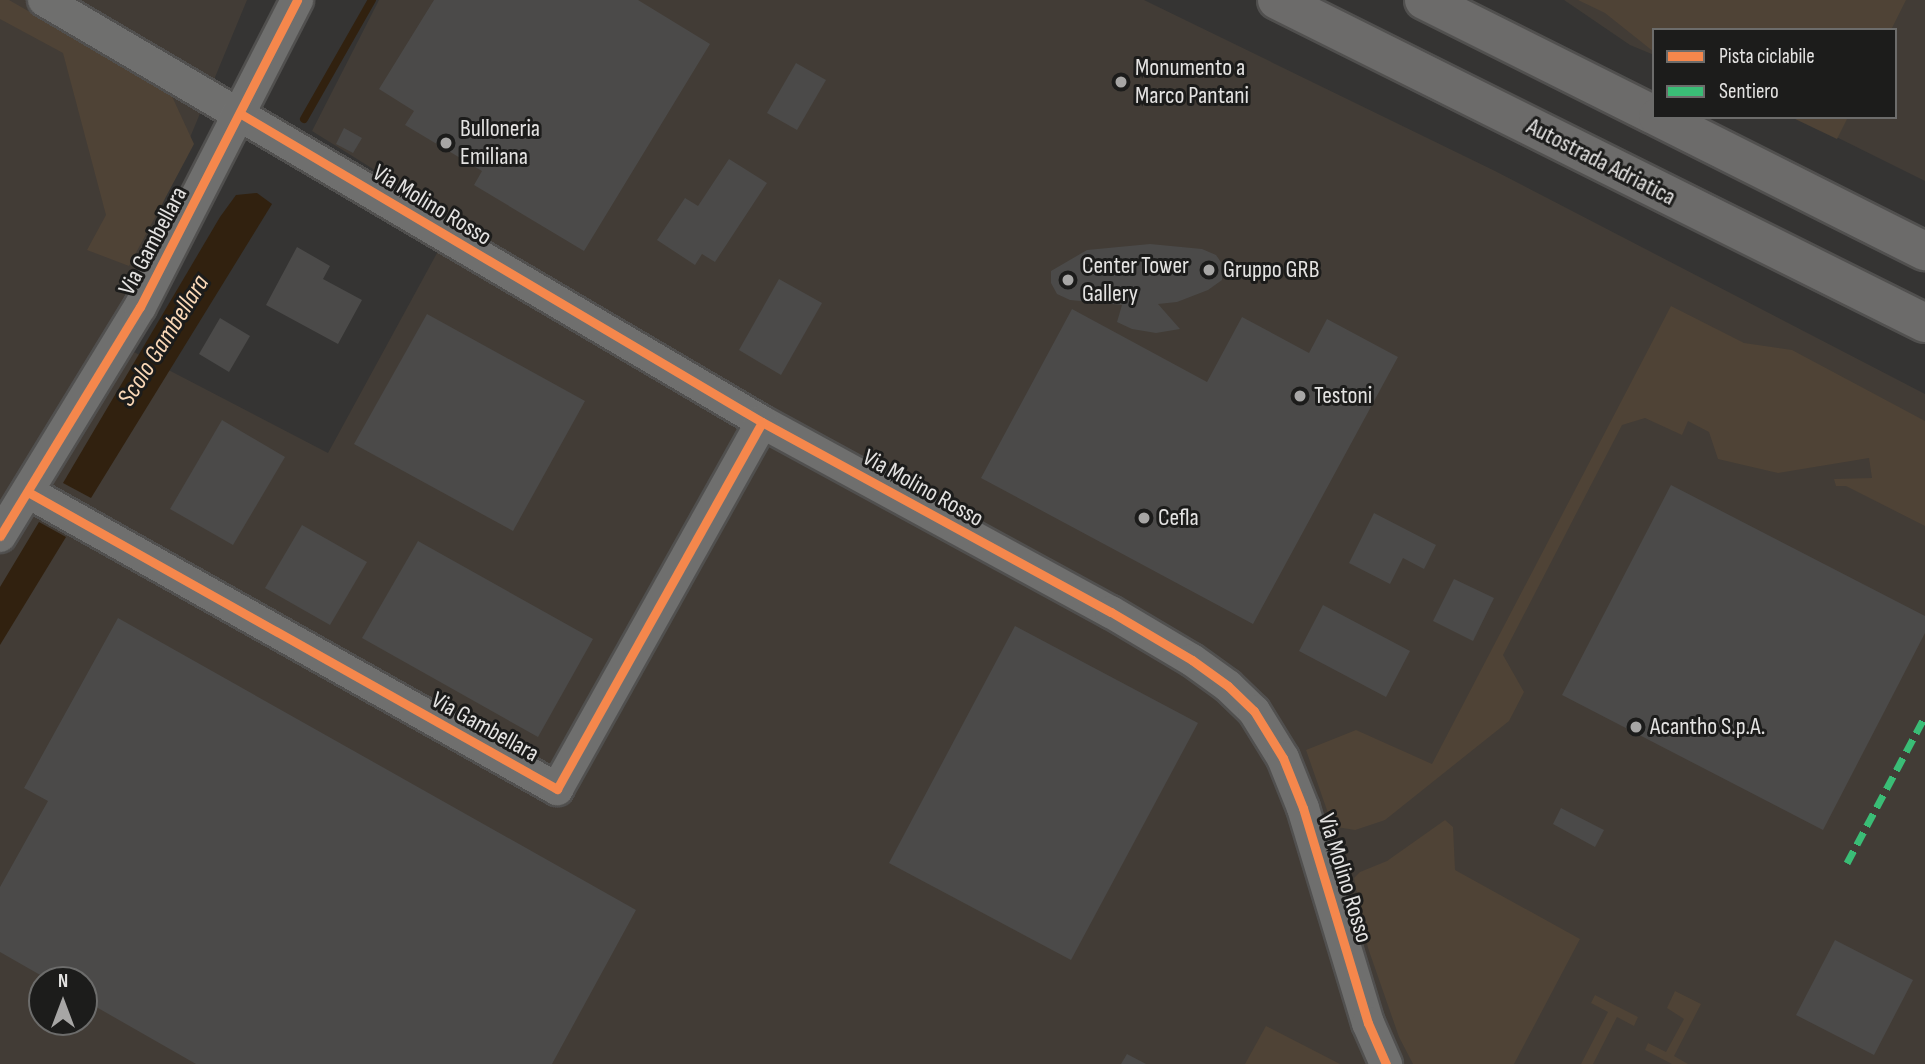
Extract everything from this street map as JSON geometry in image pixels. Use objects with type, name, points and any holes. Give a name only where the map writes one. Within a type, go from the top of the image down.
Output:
[{"type":"highway","name":"Autostrada Adriatica","points":[[1277,0],[1925,323]]},
{"type":"highway","points":[[1424,0],[1652,114]]},
{"type":"highway","points":[[1662,119],[1925,251]]},
{"type":"street","name":"Via Molino Rosso","points":[[44,0],[762,422],[1169,646],[1228,686],[1254,711],[1283,758],[1303,808],[1367,1023],[1386,1064]]},
{"type":"street","name":"Via Gambellara","points":[[0,536],[141,307],[297,0]]},
{"type":"street","name":"Via Gambellara","points":[[28,492],[557,789],[762,422]]},
{"type":"shaded area","points":[[0,0],[247,0],[107,338],[328,453],[455,220],[312,131],[379,0],[1144,0],[1495,171],[1925,394],[1925,1064],[0,1064]]},
{"type":"shaded area","points":[[0,0],[9,0],[170,92],[194,144],[129,266],[87,250],[106,215],[63,53],[0,19]]},
{"type":"shaded area","points":[[1564,0],[1925,0],[1925,181],[1800,119],[1897,119],[1897,28],[1652,28],[1652,54],[1630,45]]},
{"type":"shaded area","points":[[1578,0],[1906,0],[1892,28],[1652,28],[1652,50],[1605,13]]},
{"type":"shaded area","points":[[1795,119],[1847,119],[1837,139]]},
{"type":"shaded area","points":[[1671,306],[1744,343],[1792,350],[1925,421],[1925,526],[1846,486],[1836,486],[1834,479],[1872,478],[1869,458],[1778,473],[1718,459],[1709,432],[1688,421],[1682,435],[1645,418],[1622,425],[1503,655],[1524,692],[1509,721],[1385,820],[1355,830],[1337,827],[1329,816],[1306,750],[1356,730],[1432,764]]},
{"type":"shaded area","points":[[1445,820],[1453,827],[1455,870],[1580,939],[1514,1064],[1413,1064],[1399,1037],[1368,948],[1354,878],[1360,872],[1387,861]]},
{"type":"shaded area","points":[[1675,991],[1701,1004],[1674,1056],[1688,1064],[1672,1064],[1645,1050],[1648,1043],[1666,1052],[1684,1019],[1667,1008]]},
{"type":"shaded area","points":[[1595,995],[1638,1017],[1634,1026],[1617,1017],[1593,1064],[1581,1064],[1608,1012],[1591,1003]]},
{"type":"shaded area","points":[[1266,1026],[1340,1064],[1245,1064]]},
{"type":"water","points":[[257,193],[272,204],[91,498],[63,483],[220,217],[236,195]]},
{"type":"water","points":[[39,522],[66,537],[0,645],[0,587]]},
{"type":"building","points":[[434,0],[638,0],[710,44],[584,251],[474,185],[482,171],[405,125],[414,111],[379,89]]},
{"type":"building","points":[[796,63],[826,80],[797,130],[767,113]]},
{"type":"building","points":[[344,128],[362,138],[353,153],[336,144]]},
{"type":"building","points":[[729,159],[767,183],[715,262],[702,254],[695,265],[657,240],[685,198],[698,206]]},
{"type":"building","points":[[1150,244],[1202,249],[1216,255],[1223,265],[1222,280],[1208,290],[1177,302],[1158,304],[1180,329],[1156,333],[1132,329],[1117,322],[1122,305],[1070,300],[1057,294],[1051,283],[1051,271],[1087,250]]},
{"type":"building","points":[[297,247],[330,266],[323,279],[362,300],[338,344],[266,305]]},
{"type":"building","points":[[779,279],[822,303],[781,375],[739,350]]},
{"type":"building","points":[[1072,309],[1207,382],[1242,317],[1309,353],[1327,319],[1398,357],[1253,624],[981,478]]},
{"type":"building","points":[[427,314],[585,401],[513,531],[354,444]]},
{"type":"building","points":[[220,318],[250,336],[229,372],[199,354]]},
{"type":"building","points":[[222,420],[285,457],[233,545],[170,509]]},
{"type":"building","points":[[1671,485],[1925,616],[1925,633],[1823,830],[1562,695]]},
{"type":"building","points":[[1374,513],[1436,545],[1424,569],[1403,558],[1390,584],[1349,563]]},
{"type":"building","points":[[302,525],[367,562],[330,625],[265,588]]},
{"type":"building","points":[[418,541],[593,639],[538,737],[362,638]]},
{"type":"building","points":[[1454,579],[1494,598],[1473,641],[1433,621]]},
{"type":"building","points":[[1323,605],[1410,651],[1386,697],[1299,651]]},
{"type":"building","points":[[118,618],[636,910],[552,1064],[196,1064],[98,1008],[98,966],[28,968],[0,952],[0,887],[48,801],[24,788]]},
{"type":"building","points":[[1015,626],[1198,723],[1071,960],[889,863]]},
{"type":"building","points":[[1561,808],[1604,830],[1595,847],[1553,824]]},
{"type":"building","points":[[1835,940],[1913,980],[1874,1055],[1796,1015]]},
{"type":"building","points":[[1127,1054],[1146,1064],[1121,1064]]},
{"type":"waterway","name":"Scolo Gambellara","points":[[304,119],[372,0]]},
{"type":"marked path","points":[[1847,863],[1925,716]]},
{"type":"cycle path","points":[[0,536],[140,307],[297,0]]},
{"type":"cycle path","points":[[241,114],[762,422],[1111,612],[1192,660],[1228,686],[1254,711],[1283,758],[1303,808],[1368,1023],[1386,1064]]},
{"type":"cycle path","points":[[28,492],[557,789],[762,422]]},
{"type":"place","name":"Monumento a Marco Pantani","points":[[1121,82]]},
{"type":"place","name":"Bulloneria Emiliana","points":[[446,143]]},
{"type":"place","name":"Gruppo GRB","points":[[1209,270]]},
{"type":"place","name":"Center Tower Gallery","points":[[1068,280]]},
{"type":"place","name":"Testoni","points":[[1300,396]]},
{"type":"place","name":"Cefla","points":[[1144,518]]},
{"type":"place","name":"Acantho S.p.A.","points":[[1636,727]]}]
